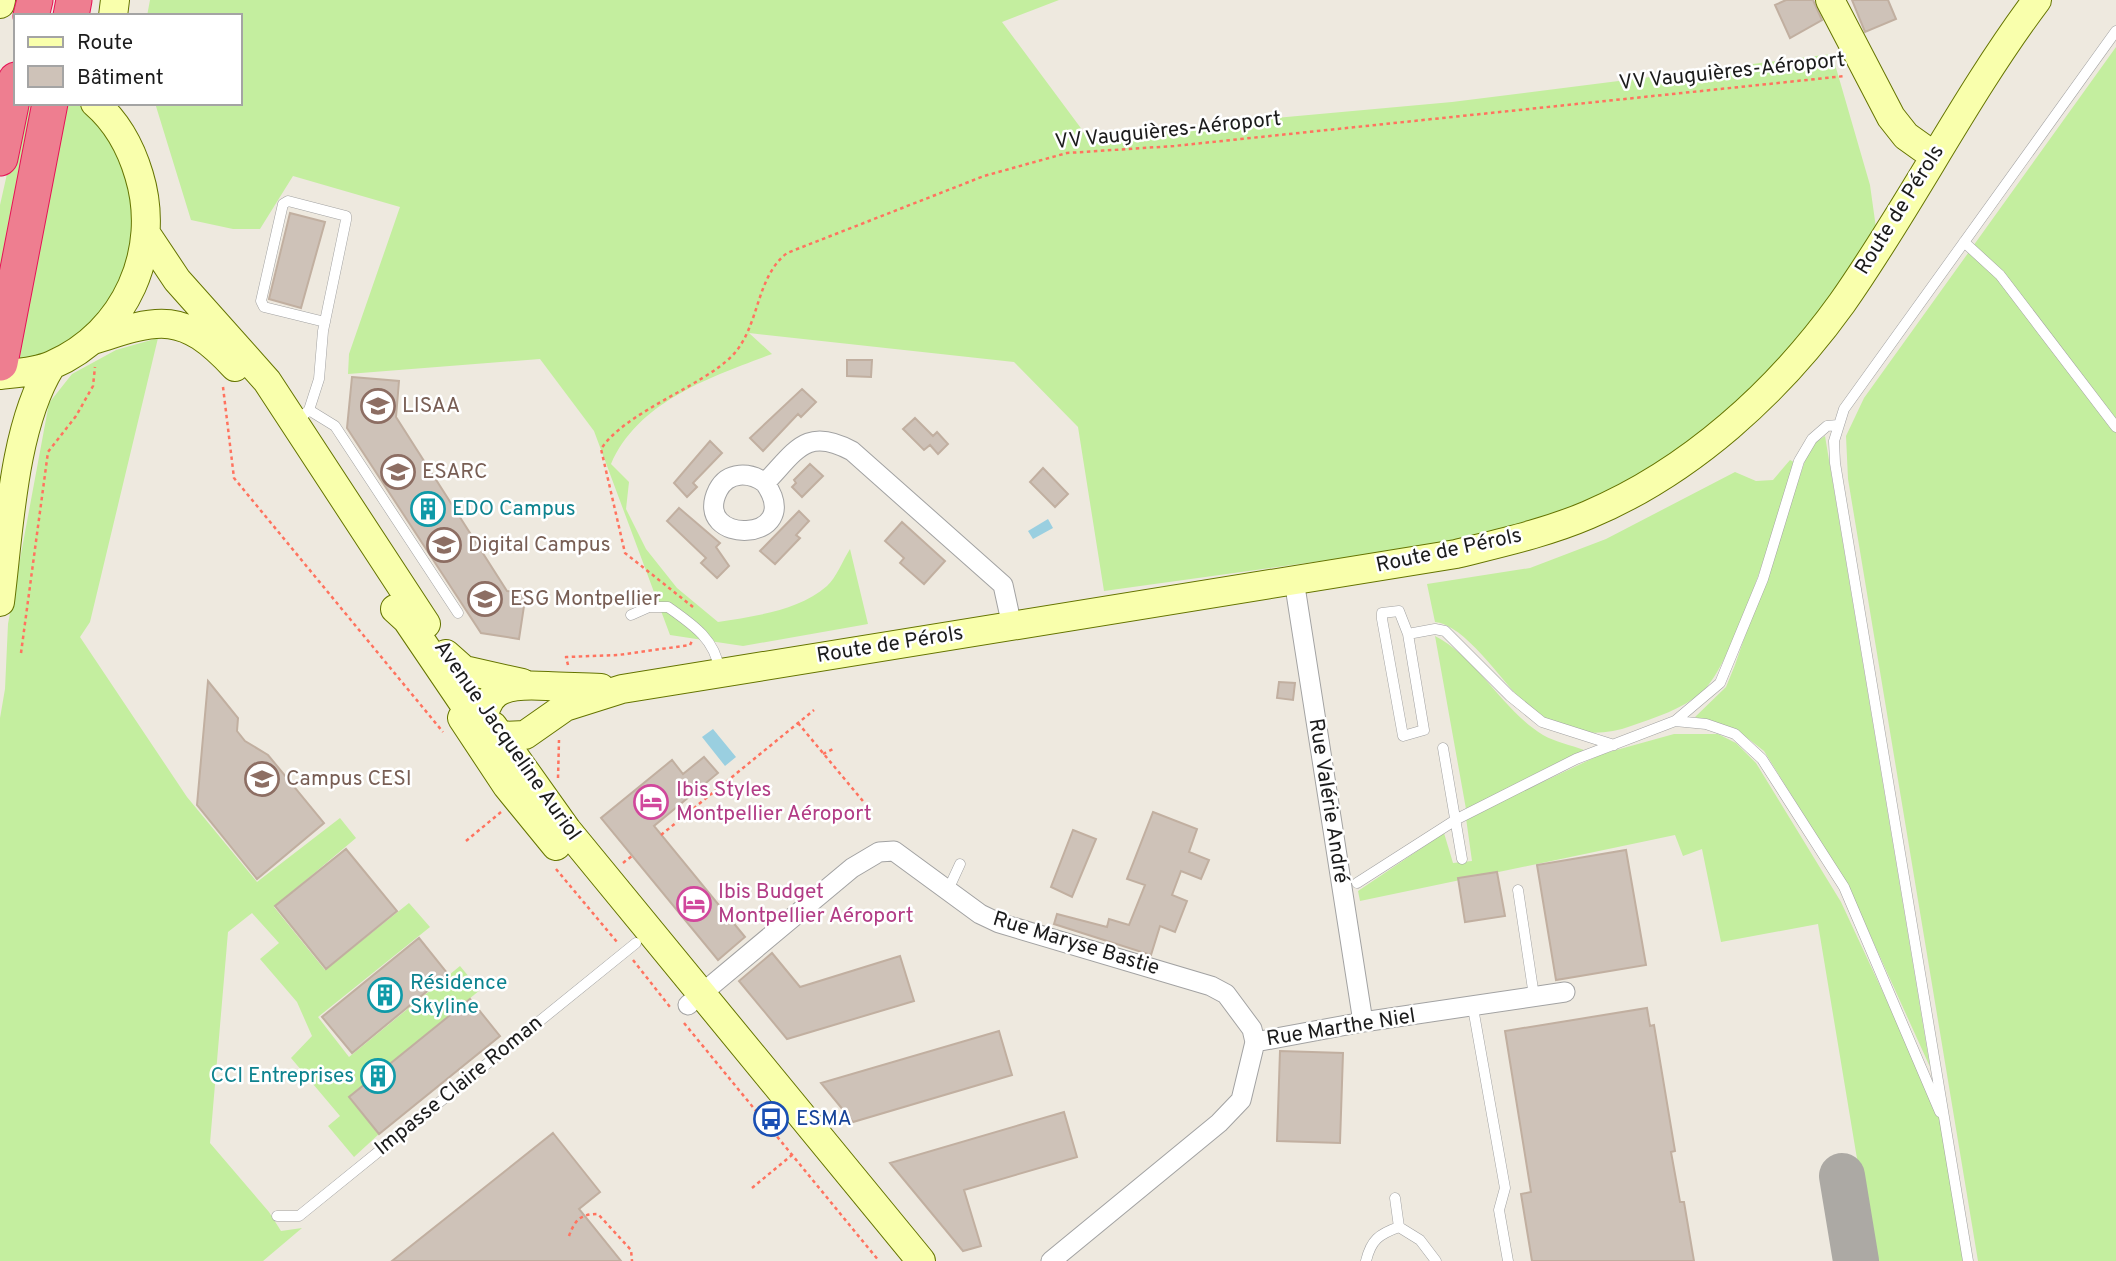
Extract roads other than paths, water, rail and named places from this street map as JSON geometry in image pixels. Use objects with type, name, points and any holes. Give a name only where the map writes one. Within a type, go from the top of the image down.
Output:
[{"type":"highway","points":[[0,159],[11,77]]},
{"type":"highway","points":[[3,349],[50,105]]},
{"type":"main road","points":[[1830,0],[1896,124],[1934,156]]},
{"type":"main road","name":"Route de Pérols","points":[[535,728],[565,707],[622,689],[1456,554],[1515,540],[1588,515],[1694,454],[1749,409],[1809,344],[1842,303],[1934,156],[2037,0]]},
{"type":"main road","points":[[97,105],[128,144]]},
{"type":"main road","points":[[93,340],[125,301],[136,282],[147,235],[144,191],[111,105]]},
{"type":"main road","points":[[124,105],[133,137],[152,182],[162,245],[243,353]]},
{"type":"main road","name":"Avenue Jacqueline Auriol","points":[[147,235],[172,274],[302,417],[446,654],[489,736],[631,947],[694,1000],[921,1261]]},
{"type":"main road","points":[[0,375],[51,366],[93,340],[145,323],[178,324],[196,334],[226,357],[256,389],[395,609],[407,620],[468,710],[489,736]]},
{"type":"main road","points":[[0,602],[27,422],[40,383],[51,366]]},
{"type":"main road","name":"Route de Pérols","points":[[446,654],[464,670],[522,684],[622,689]]},
{"type":"main road","points":[[489,736],[495,694],[507,686],[522,684],[533,691],[540,703],[540,718],[535,728],[529,759],[536,787]]},
{"type":"main road","points":[[489,736],[519,736],[535,728]]},
{"type":"main road","name":"Avenue Jacqueline Auriol","points":[[489,736],[536,787],[613,886],[800,1156],[899,1261]]},
{"type":"street","points":[[765,483],[806,443],[819,438],[835,441],[852,451],[1003,585],[1012,626]]},
{"type":"street","name":"Rue Valérie André","points":[[1294,580],[1363,1022]]},
{"type":"street","name":"Rue Maryse Bastie","points":[[694,1000],[852,867],[879,852],[894,850],[980,914],[999,923],[1221,990],[1243,1017],[1255,1042]]},
{"type":"street","name":"Rue Marthe Niel","points":[[1051,1261],[1237,1105],[1244,1092],[1255,1042],[1363,1022],[1473,1008],[1565,992]]},
{"type":"lane","points":[[1968,1261],[1835,463],[1838,425],[1844,409],[2116,31]]},
{"type":"lane","points":[[325,322],[264,307],[261,301],[283,204],[288,201],[346,216],[325,322],[319,379],[302,417],[335,426],[458,613]]},
{"type":"lane","points":[[1964,242],[2000,275],[2116,427]]},
{"type":"lane","points":[[1357,883],[1457,819],[1576,760],[1675,721],[1720,683],[1763,579],[1799,461],[1812,439],[1827,426],[1838,425]]},
{"type":"lane","points":[[631,615],[649,607],[668,607],[713,645],[720,673]]},
{"type":"lane","points":[[1401,612],[1408,634],[1424,730],[1403,736],[1382,613],[1401,612]]},
{"type":"lane","points":[[1408,634],[1435,629],[1446,631],[1510,696],[1542,722],[1614,745]]},
{"type":"lane","points":[[1675,721],[1706,724],[1735,734],[1762,759],[1844,887],[1947,1129]]},
{"type":"lane","points":[[1443,748],[1462,859]]},
{"type":"lane","points":[[948,890],[960,864]]},
{"type":"lane","points":[[1518,890],[1534,996]]},
{"type":"lane","name":"Impasse Claire Roman","points":[[277,1216],[299,1216],[631,947]]},
{"type":"lane","points":[[1473,1008],[1505,1188],[1499,1210],[1508,1261]]},
{"type":"lane","points":[[1395,1198],[1399,1227]]},
{"type":"lane","points":[[1366,1261],[1370,1245],[1379,1234],[1399,1227]]},
{"type":"lane","points":[[1399,1227],[1420,1240],[1436,1261]]},
{"type":"water","points":[[1048,519],[1053,528],[1033,539],[1028,531]]},
{"type":"water","points":[[713,729],[736,757],[725,766],[702,737]]},
{"type":"place","name":"LISAA","points":[[378,406]]},
{"type":"place","name":"ESARC","points":[[398,472]]},
{"type":"place","name":"EDO Campus","points":[[428,509]]},
{"type":"place","name":"Digital Campus","points":[[444,545]]},
{"type":"place","name":"ESG Montpellier","points":[[485,599]]},
{"type":"place","name":"Campus CESI","points":[[262,779]]},
{"type":"place","name":"Ibis Styles Montpellier Aéroport","points":[[651,802]]},
{"type":"place","name":"Ibis Budget Montpellier Aéroport","points":[[694,904]]},
{"type":"place","name":"Résidence Skyline","points":[[385,995]]},
{"type":"place","name":"CCI Entreprises","points":[[378,1076]]},
{"type":"place","name":"ESMA","points":[[771,1119]]}]
